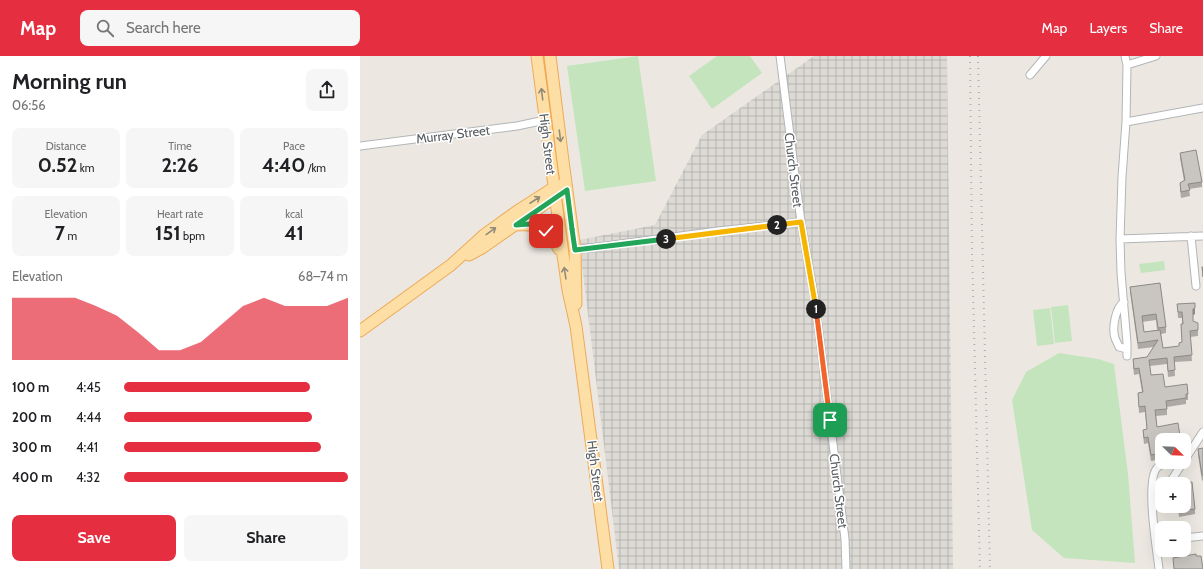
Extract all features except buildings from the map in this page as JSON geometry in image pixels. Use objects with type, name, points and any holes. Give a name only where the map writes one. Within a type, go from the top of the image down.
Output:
[{"type":"main road","name":"High Street","points":[[537,56],[568,290],[576,326],[608,569]]},
{"type":"main road","name":"High Street","points":[[550,56],[575,250],[576,326]]},
{"type":"main road","points":[[360,331],[451,265],[484,236],[516,212],[566,185]]},
{"type":"main road","points":[[451,265],[482,248],[516,225],[555,192]]},
{"type":"main road","points":[[516,225],[529,224],[544,229],[552,237],[563,255]]},
{"type":"street","name":"Church Street","points":[[780,56],[801,222],[815,301],[844,531],[846,569]]},
{"type":"street","points":[[1030,75],[1046,56]]},
{"type":"street","points":[[1124,302],[1118,308],[1116,315],[1114,338],[1120,347],[1127,353],[1124,302],[1121,273],[1120,239],[1126,122],[1127,66],[1125,56]]},
{"type":"street","points":[[1127,66],[1156,56]]},
{"type":"street","points":[[1126,122],[1203,108]]},
{"type":"street","name":"Murray Street","points":[[360,146],[517,126],[545,120]]},
{"type":"street","points":[[575,250],[718,231],[801,222]]},
{"type":"street","points":[[1192,236],[1196,286]]},
{"type":"street","points":[[1120,239],[1203,236]]},
{"type":"street","points":[[1191,450],[1203,432]]},
{"type":"street","points":[[1155,521],[1151,487],[1154,472],[1156,469]]},
{"type":"street","points":[[1191,537],[1203,536]]},
{"type":"street","points":[[1159,557],[1159,569]]},
{"type":"shaded area","points":[[814,56],[947,56],[953,569],[619,569],[579,240],[655,225],[702,135]]},
{"type":"green space","points":[[638,56],[656,181],[585,191],[567,66]]},
{"type":"green space","points":[[717,56],[750,56],[762,73],[712,109],[689,76]]},
{"type":"green space","points":[[1164,261],[1165,270],[1141,273],[1139,264]]},
{"type":"green space","points":[[1068,305],[1072,341],[1055,343],[1051,307]]},
{"type":"green space","points":[[1050,308],[1054,344],[1037,346],[1033,310]]},
{"type":"green space","points":[[1059,353],[1098,359],[1114,364],[1128,474],[1135,563],[1064,558],[1032,530],[1012,400],[1026,372]]},
{"type":"railway","points":[[970,56],[972,251],[980,569]]},
{"type":"railway","points":[[978,56],[990,569]]},
{"type":"route","points":[[546,231],[529,224],[516,225],[567,190],[575,250],[718,231],[801,222],[815,301],[830,420]]}]
